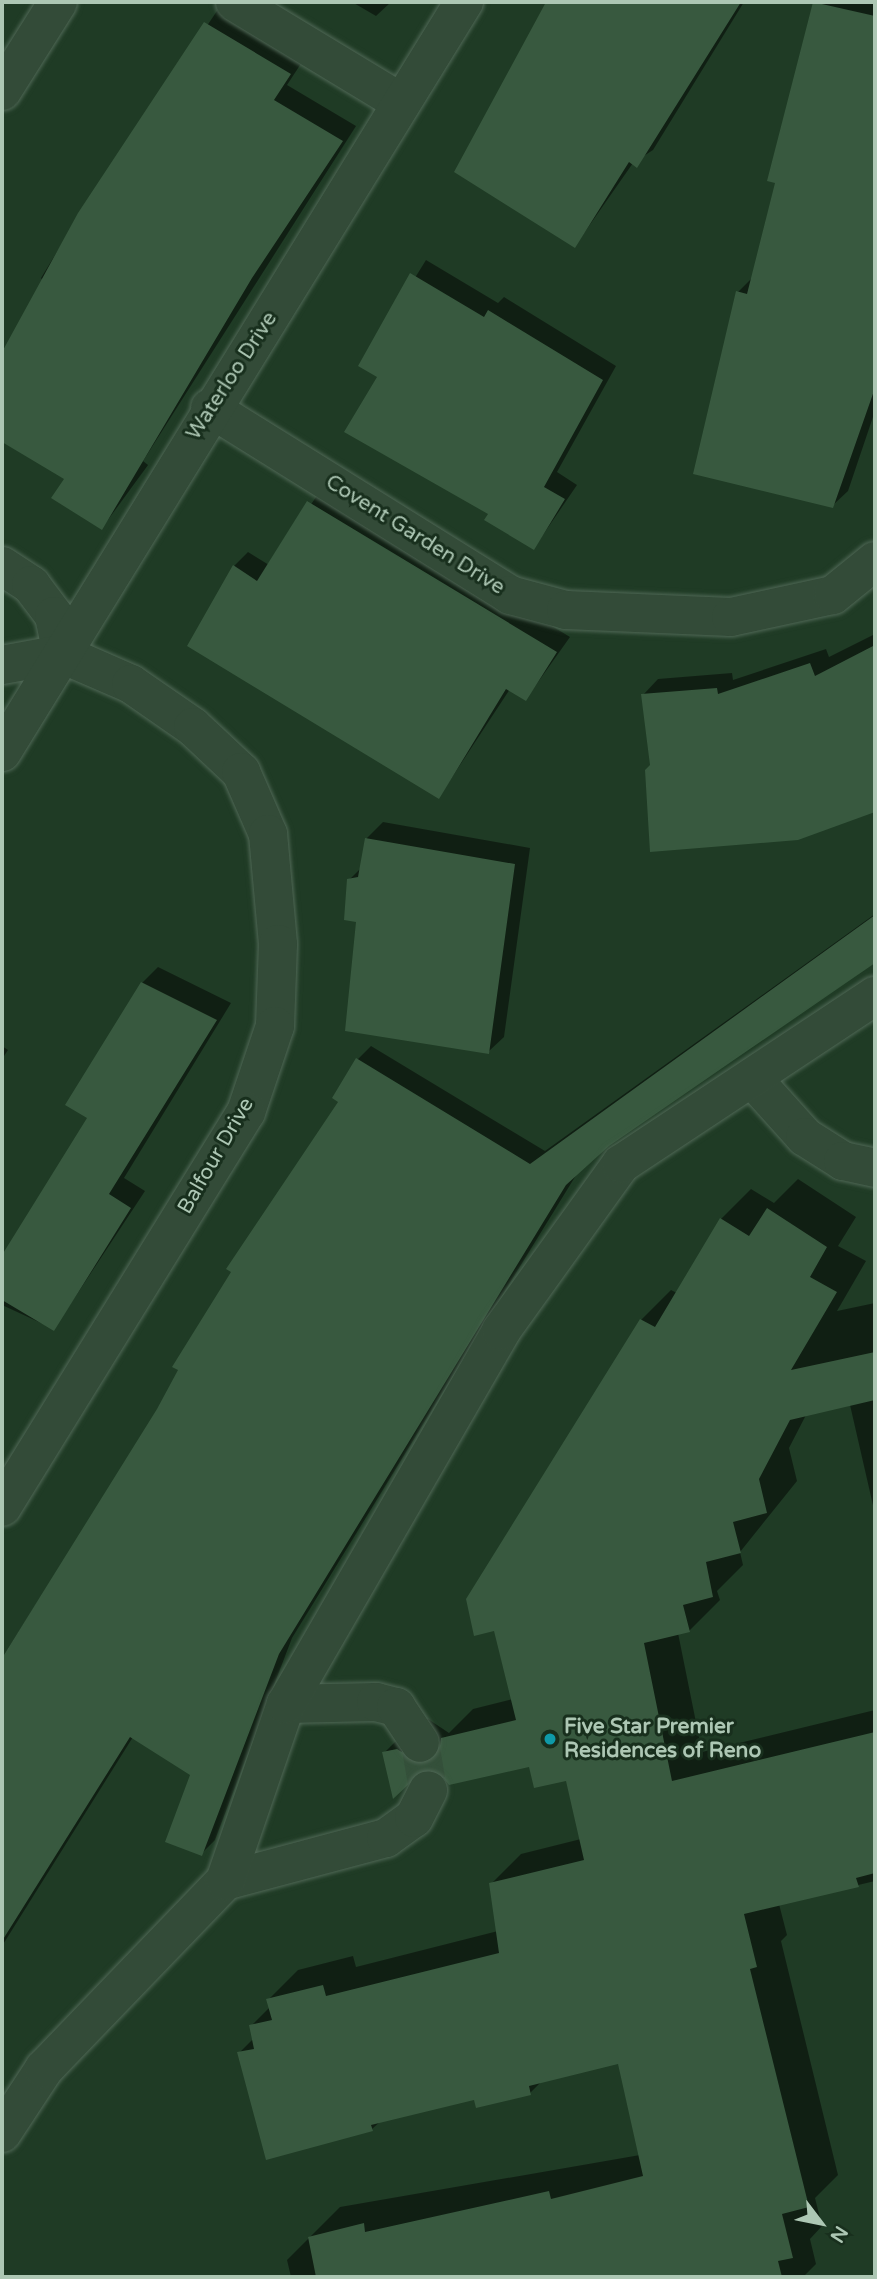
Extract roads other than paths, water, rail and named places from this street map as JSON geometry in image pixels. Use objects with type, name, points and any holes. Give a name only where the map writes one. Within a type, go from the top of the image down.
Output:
[{"type":"street","points":[[2,91],[58,2]]},
{"type":"street","points":[[235,2],[400,102]]},
{"type":"street","name":"Waterloo Drive","points":[[2,752],[210,408],[464,2]]},
{"type":"street","name":"Covent Garden Drive","points":[[210,408],[510,595],[566,610],[731,617],[834,594],[875,561]]},
{"type":"street","points":[[2,566],[31,585],[54,616],[62,654],[2,665]]},
{"type":"street","name":"Balfour Drive","points":[[2,1507],[246,1112],[275,1026],[278,944],[268,834],[241,772],[193,727],[131,684],[62,654]]},
{"type":"street","points":[[2,2133],[44,2069],[225,1881],[286,1704],[501,1331],[621,1164],[875,996]]},
{"type":"street","points":[[752,1078],[805,1137],[844,1161],[875,1168]]},
{"type":"street","points":[[286,1704],[376,1702],[396,1707],[420,1743]]},
{"type":"street","points":[[225,1881],[386,1838],[414,1818],[428,1790]]},
{"type":"tunnel","points":[[420,1743],[428,1790]]},
{"type":"place","name":"Five Star Premier Residences of Reno","points":[[550,1739]]}]
